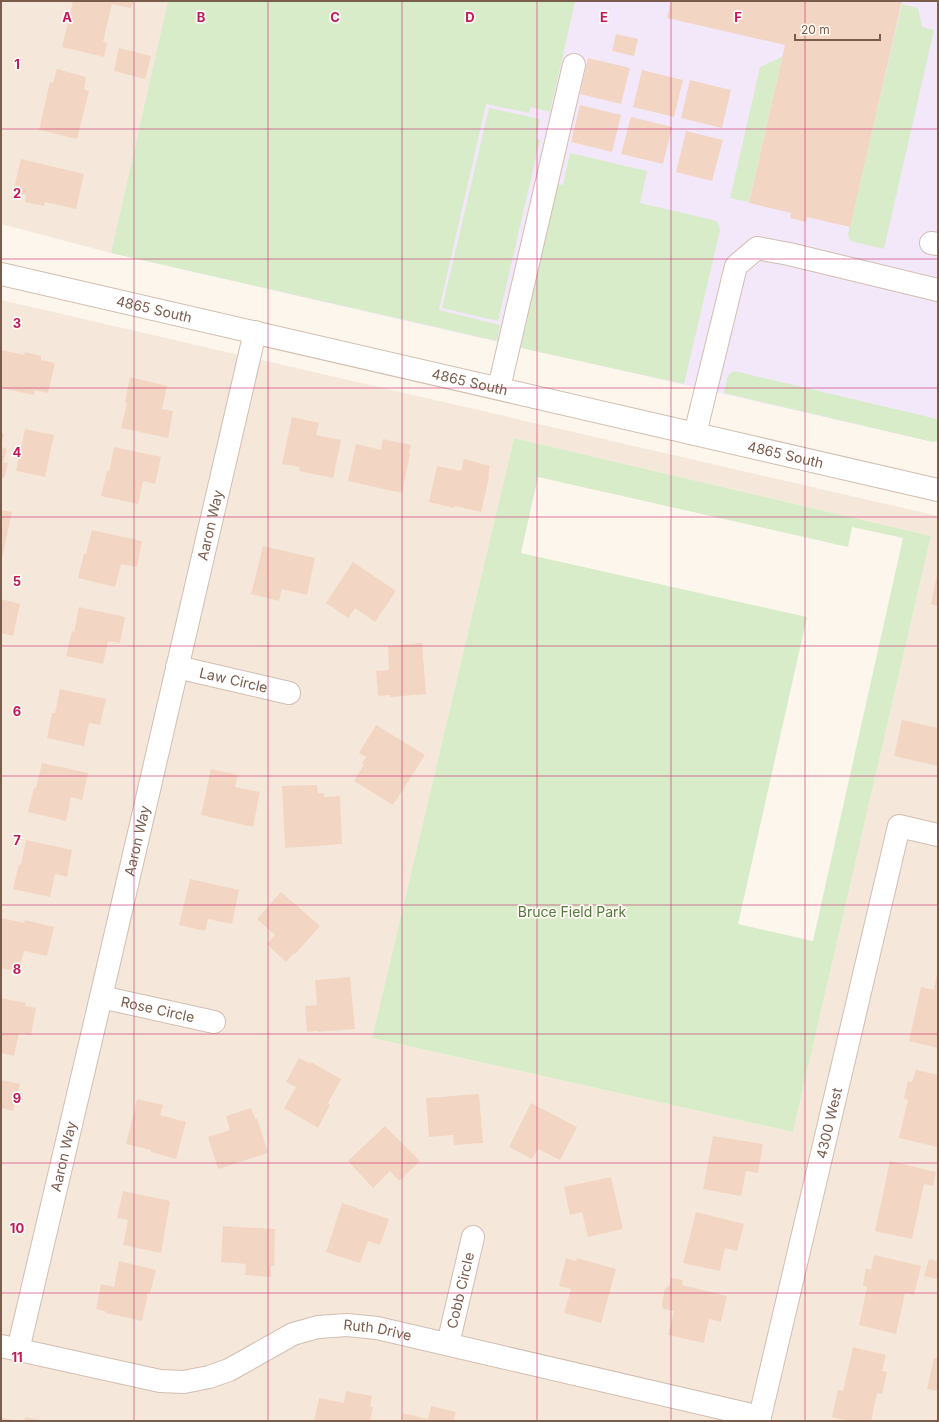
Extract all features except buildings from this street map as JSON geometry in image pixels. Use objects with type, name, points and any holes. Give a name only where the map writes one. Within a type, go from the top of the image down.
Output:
[{"type":"street","points":[[499,388],[574,65]]},
{"type":"street","points":[[695,434],[736,266],[757,248],[789,254],[938,290]]},
{"type":"street","name":"4865 South","points":[[1,274],[938,490]]},
{"type":"street","name":"Aaron Way","points":[[10,1348],[102,997],[255,332]]},
{"type":"street","name":"Law Circle","points":[[177,667],[289,693]]},
{"type":"street","name":"4300 West","points":[[759,1419],[899,826],[938,835]]},
{"type":"street","name":"Rose Circle","points":[[102,997],[214,1022]]},
{"type":"street","name":"Cobb Circle","points":[[448,1344],[473,1237]]},
{"type":"street","name":"Ruth Drive","points":[[10,1348],[160,1381],[184,1382],[209,1377],[229,1370],[293,1334],[318,1327],[347,1325],[377,1328],[448,1344],[759,1419]]},
{"type":"shaded area","points":[[1,1],[168,1],[111,253],[1,224]]},
{"type":"shaded area","points":[[168,1],[938,1],[938,441],[933,442],[111,253]]},
{"type":"shaded area","points":[[1,300],[938,516],[938,1421],[1,1421]],"holes":[[[514,438],[931,536],[793,1132],[372,1038]]]},
{"type":"green space","points":[[168,1],[575,2],[550,112],[530,107],[529,113],[486,104],[439,310],[500,325],[497,341],[111,253]]},
{"type":"green space","points":[[902,4],[918,8],[922,27],[934,30],[884,249],[850,241],[848,234]]},
{"type":"green space","points":[[782,57],[749,202],[730,198],[760,67]]},
{"type":"green space","points":[[489,108],[540,119],[536,138],[540,140],[498,321],[442,308]]},
{"type":"green space","points":[[570,153],[647,171],[640,203],[717,221],[720,230],[684,384],[521,348],[557,184],[563,185]]},
{"type":"green space","points":[[734,371],[937,419],[938,417],[938,441],[933,442],[724,393],[728,375]]},
{"type":"green space","name":"Bruce Field Park","points":[[514,438],[931,536],[793,1132],[372,1038]],"holes":[[[538,477],[848,547],[852,527],[903,538],[813,941],[738,924],[807,617],[521,553]]]}]
